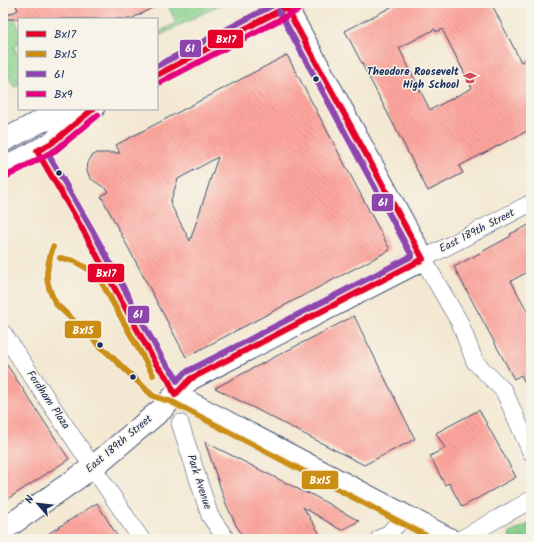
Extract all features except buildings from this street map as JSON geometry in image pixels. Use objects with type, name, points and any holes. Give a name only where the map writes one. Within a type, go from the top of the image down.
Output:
[{"type":"main road","points":[[158,73],[290,5],[423,259]]},
{"type":"main road","points":[[3,141],[40,122],[82,110]]},
{"type":"main road","points":[[3,169],[52,143],[92,110]]},
{"type":"main road","name":"East 189th Street","points":[[3,530],[93,467],[162,409],[190,379],[423,259]]},
{"type":"main road","points":[[175,395],[449,539]]},
{"type":"street","name":"East 189th Street","points":[[423,259],[531,203]]},
{"type":"street","points":[[423,259],[460,323],[475,362],[504,391],[531,452]]},
{"type":"street","name":"Fordham Plaza","points":[[3,333],[93,467]]},
{"type":"street","name":"Park Avenue","points":[[180,422],[210,516],[226,539]]},
{"type":"street","points":[[93,467],[141,539]]},
{"type":"street","points":[[461,539],[531,500]]},
{"type":"street","points":[[379,539],[389,533],[405,516]]},
{"type":"green space","points":[[167,3],[223,3],[158,36],[158,32],[176,23]]},
{"type":"green space","points":[[12,13],[18,26],[18,44],[14,47],[18,55],[18,86],[14,87],[3,67],[3,18]]},
{"type":"green space","points":[[531,523],[531,539],[509,539],[510,533]]},
{"type":"transit line","name":"61","points":[[158,65],[277,3]]},
{"type":"transit line","name":"Bx17","points":[[158,74],[294,3]]},
{"type":"transit line","name":"Bx17","points":[[175,395],[190,379],[423,259],[286,7]]},
{"type":"transit line","name":"Bx9","points":[[161,82],[298,10]]},
{"type":"transit line","name":"61","points":[[98,115],[57,149],[48,154],[91,228],[163,360],[175,375],[177,381],[186,372],[412,256],[279,11]]},
{"type":"transit line","name":"Bx17","points":[[37,151],[52,143],[92,110]]},
{"type":"transit line","name":"Bx9","points":[[7,176],[56,150],[98,115]]},
{"type":"transit line","name":"Bx17","points":[[37,151],[84,232],[156,364],[168,379],[175,395]]},
{"type":"transit line","name":"Bx15","points":[[53,247],[48,263],[47,276],[49,289],[56,304],[153,396],[172,402],[432,539]]},
{"type":"transit line","name":"Bx15","points":[[60,258],[74,261],[97,274],[153,375]]},
{"type":"place","name":"Theodore Roosevelt High School","points":[[470,78]]}]
